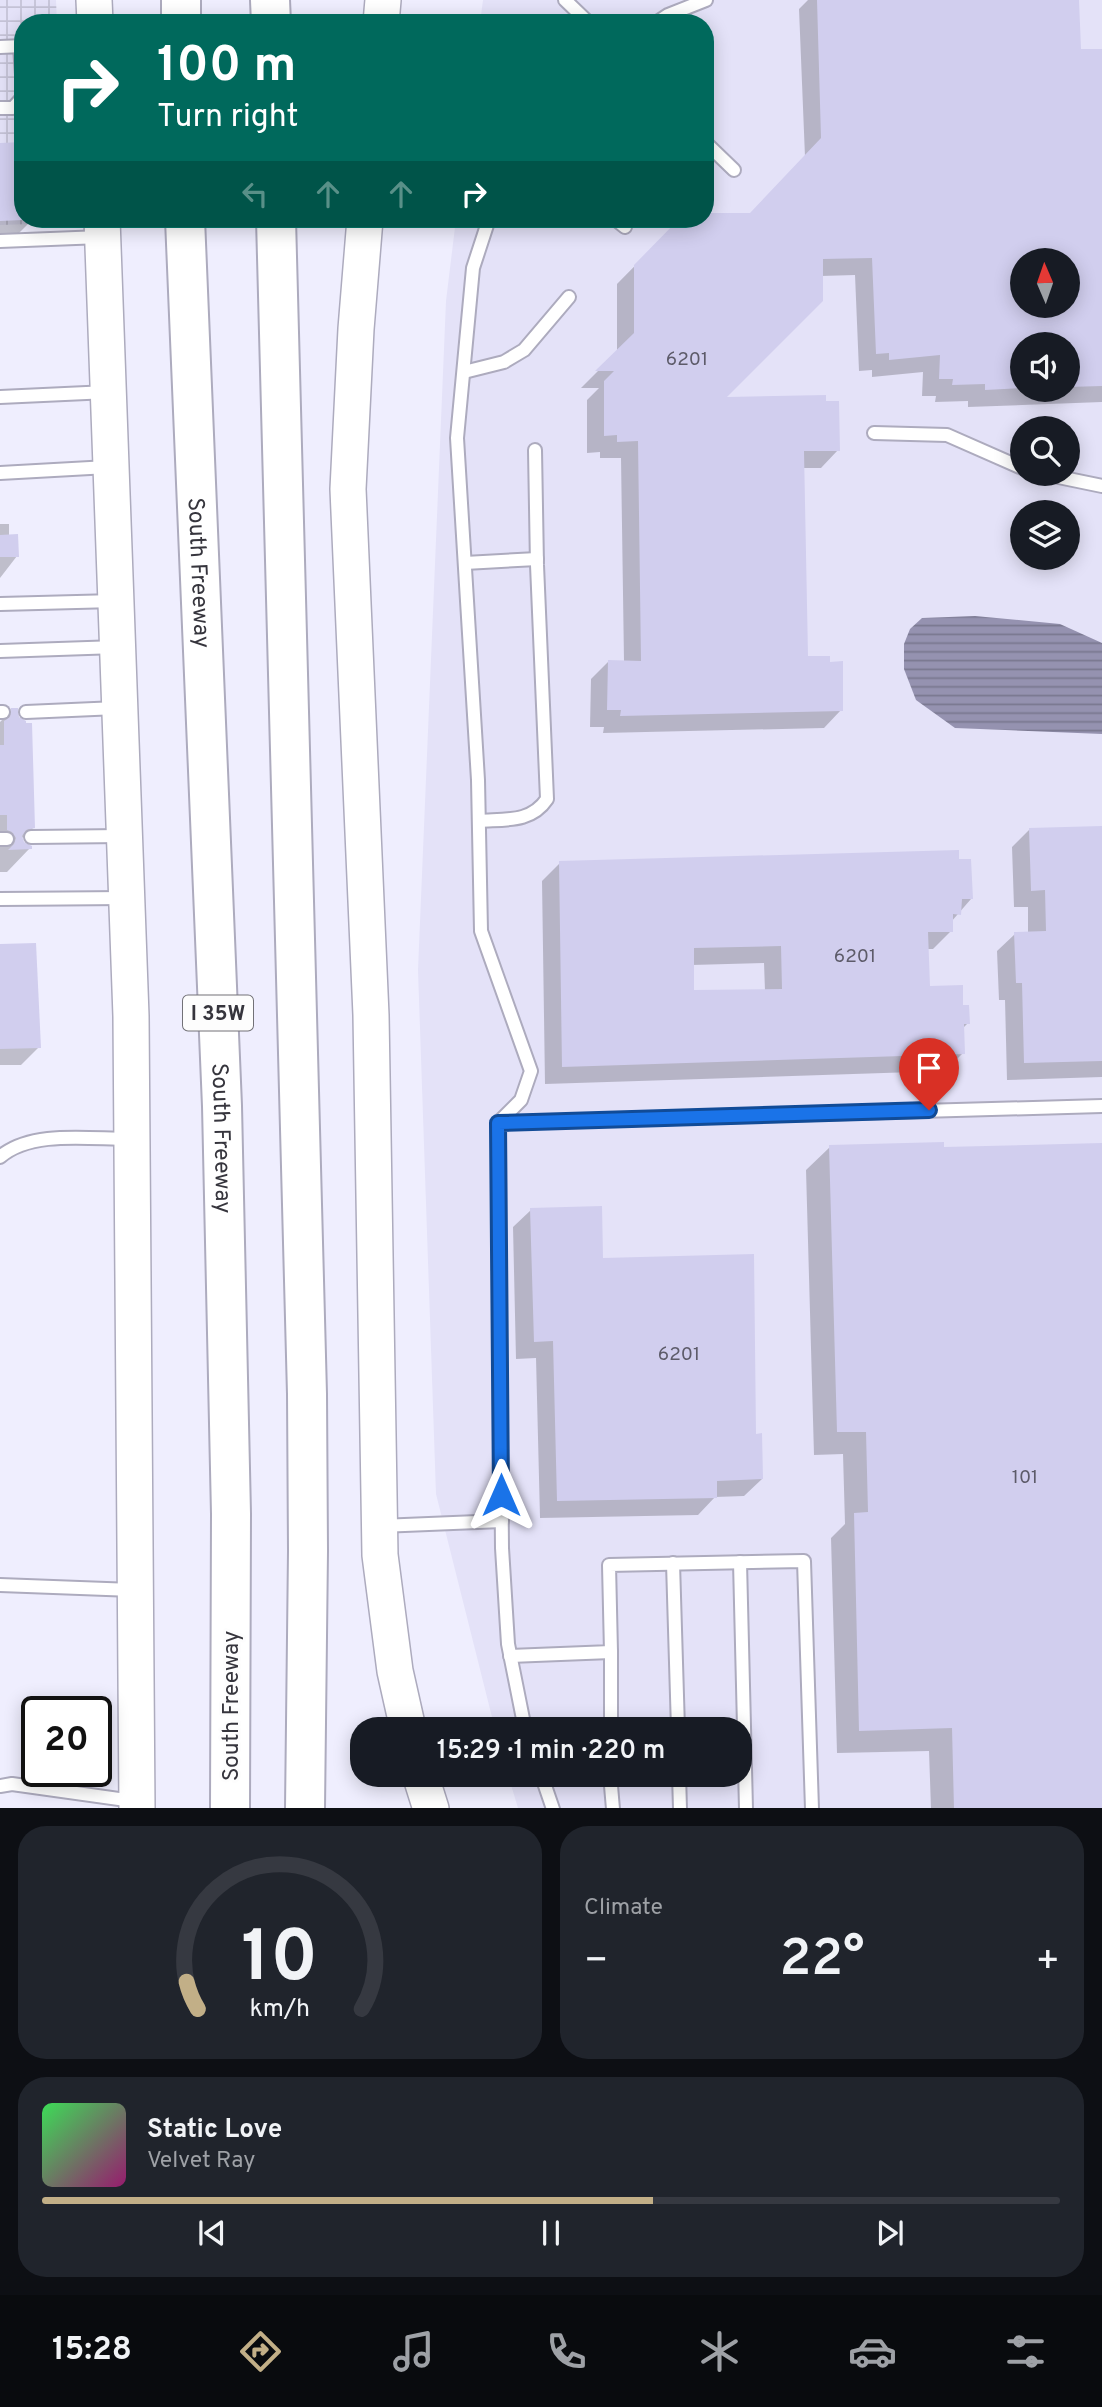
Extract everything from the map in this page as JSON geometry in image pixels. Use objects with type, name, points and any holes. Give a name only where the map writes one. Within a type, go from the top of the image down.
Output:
[{"type":"highway","name":"South Freeway","points":[[185,228],[222,1106],[231,1514],[230,1808]]},
{"type":"highway","points":[[276,228],[306,1381],[308,1551],[305,1808]]},
{"type":"main road","points":[[102,228],[118,647],[132,1139],[137,1805]]},
{"type":"main road","points":[[364,228],[348,489],[371,1014],[380,1555],[395,1671],[405,1717]]},
{"type":"main road","points":[[424,1787],[431,1808]]},
{"type":"lane","points":[[565,0],[580,14]]},
{"type":"lane","points":[[671,14],[706,0]]},
{"type":"lane","points":[[714,151],[734,170]]},
{"type":"lane","points":[[0,241],[102,228]]},
{"type":"lane","points":[[486,228],[473,268],[457,438],[478,780],[481,931],[531,1071],[521,1100],[498,1123],[502,1521],[510,1656],[522,1717]]},
{"type":"lane","points":[[464,372],[504,362],[524,350],[569,297]]},
{"type":"lane","points":[[0,397],[108,392]]},
{"type":"lane","points":[[874,433],[947,435],[1010,463]]},
{"type":"lane","points":[[479,821],[523,818],[539,811],[547,799],[535,450]]},
{"type":"lane","points":[[0,473],[111,467]]},
{"type":"lane","points":[[1080,481],[1102,486]]},
{"type":"lane","points":[[465,563],[537,559]]},
{"type":"lane","points":[[0,604],[116,601]]},
{"type":"lane","points":[[0,651],[118,647]]},
{"type":"lane","points":[[26,712],[120,708]]},
{"type":"lane","points":[[31,836],[124,836]]},
{"type":"lane","points":[[0,899],[126,898]]},
{"type":"lane","points":[[498,1123],[1102,1106]]},
{"type":"lane","points":[[0,1157],[22,1144],[41,1139],[132,1139]]},
{"type":"lane","points":[[380,1526],[502,1521]]},
{"type":"lane","points":[[611,1717],[609,1565],[804,1560],[812,1808]]},
{"type":"lane","points":[[740,1562],[746,1808]]},
{"type":"lane","points":[[673,1563],[678,1717]]},
{"type":"lane","points":[[0,1585],[136,1590]]},
{"type":"lane","points":[[510,1656],[611,1652]]},
{"type":"lane","points":[[0,1786],[12,1784],[137,1805]]},
{"type":"lane","points":[[546,1787],[553,1808]]},
{"type":"lane","points":[[611,1787],[613,1808]]},
{"type":"lane","points":[[679,1787],[680,1808]]},
{"type":"shaded area","points":[[0,0],[56,0],[57,14],[14,14],[14,225],[0,225]]},
{"type":"shaded area","points":[[483,0],[1102,0],[1102,1808],[518,1808],[512,1787],[752,1787],[752,1717],[492,1717],[436,1494],[418,970],[446,301],[455,228],[714,228],[714,14],[481,14]]},
{"type":"shaded area","points":[[975,616],[1060,624],[1102,643],[1102,734],[955,728],[916,700],[904,669],[904,644],[910,629],[922,618]]},
{"type":"building","points":[[817,0],[1079,0],[1081,49],[1102,49],[1102,386],[1080,387],[1080,332],[1010,332],[1010,389],[985,390],[985,384],[952,385],[953,379],[939,379],[940,355],[889,360],[889,353],[876,354],[872,258],[823,259],[823,301],[727,397],[826,395],[826,401],[839,401],[840,451],[804,451],[808,656],[830,656],[830,662],[843,661],[843,711],[620,716],[621,710],[607,710],[608,660],[641,661],[638,441],[617,442],[617,435],[604,436],[604,381],[614,371],[595,371],[634,333],[634,265],[670,228],[714,228],[714,213],[750,213],[821,138]]},
{"type":"building","points":[[14,142],[14,220],[0,221],[0,143]]},
{"type":"building","points":[[18,534],[19,557],[0,557],[0,535]]},
{"type":"building","points":[[11,708],[18,708],[19,717],[26,723],[32,723],[35,828],[26,830],[22,836],[32,849],[8,850],[16,838],[7,830],[7,815],[0,815],[0,745],[4,745],[4,721],[10,717]]},
{"type":"building","points":[[1102,826],[1102,1061],[1024,1063],[1022,983],[1016,983],[1014,932],[1046,931],[1045,890],[1031,891],[1029,828]]},
{"type":"building","points":[[959,850],[959,859],[971,859],[973,899],[962,899],[961,915],[953,914],[953,932],[928,932],[930,986],[963,985],[963,1005],[969,1005],[970,1024],[964,1024],[965,1054],[562,1067],[559,861]],"holes":[[[781,946],[782,989],[694,990],[694,948]]]},
{"type":"building","points":[[36,943],[41,1048],[0,1049],[0,944]]},
{"type":"building","points":[[944,1142],[944,1147],[1102,1143],[1102,1808],[954,1808],[952,1728],[859,1731],[854,1513],[868,1512],[866,1432],[837,1432],[829,1145]]},
{"type":"building","points":[[602,1206],[603,1258],[754,1254],[756,1434],[762,1433],[763,1479],[717,1481],[717,1498],[557,1501],[553,1341],[534,1342],[530,1208]]},
{"type":"route","points":[[501,1495],[498,1123],[929,1110]]}]
